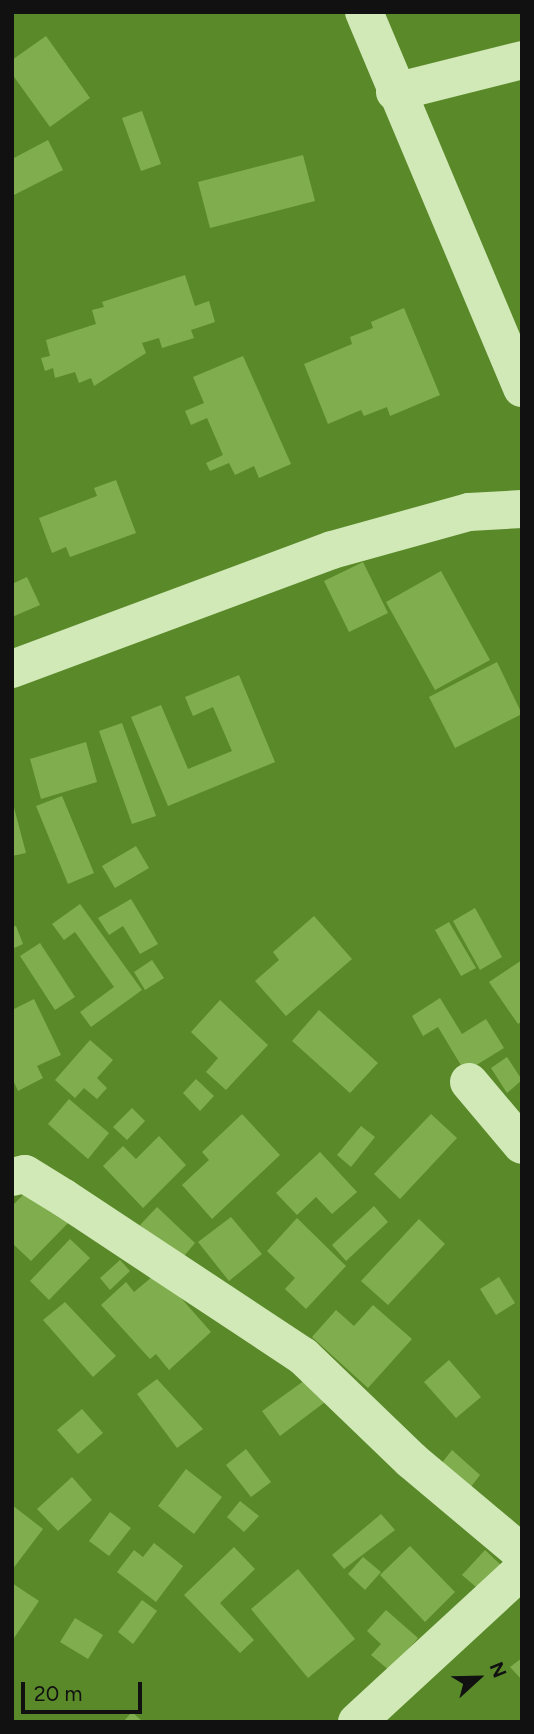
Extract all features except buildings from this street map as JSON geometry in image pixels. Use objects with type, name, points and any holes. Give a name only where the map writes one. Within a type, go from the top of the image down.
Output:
[{"type":"street","points":[[364,12],[395,92],[522,388]]},
{"type":"street","points":[[395,92],[522,60]]},
{"type":"street","points":[[12,669],[332,550],[469,512],[522,509]]},
{"type":"street","points":[[469,1082],[522,1145]]},
{"type":"street","points":[[12,1177],[25,1174],[303,1356],[411,1460],[522,1553]]},
{"type":"street","points":[[357,1722],[522,1570]]}]
